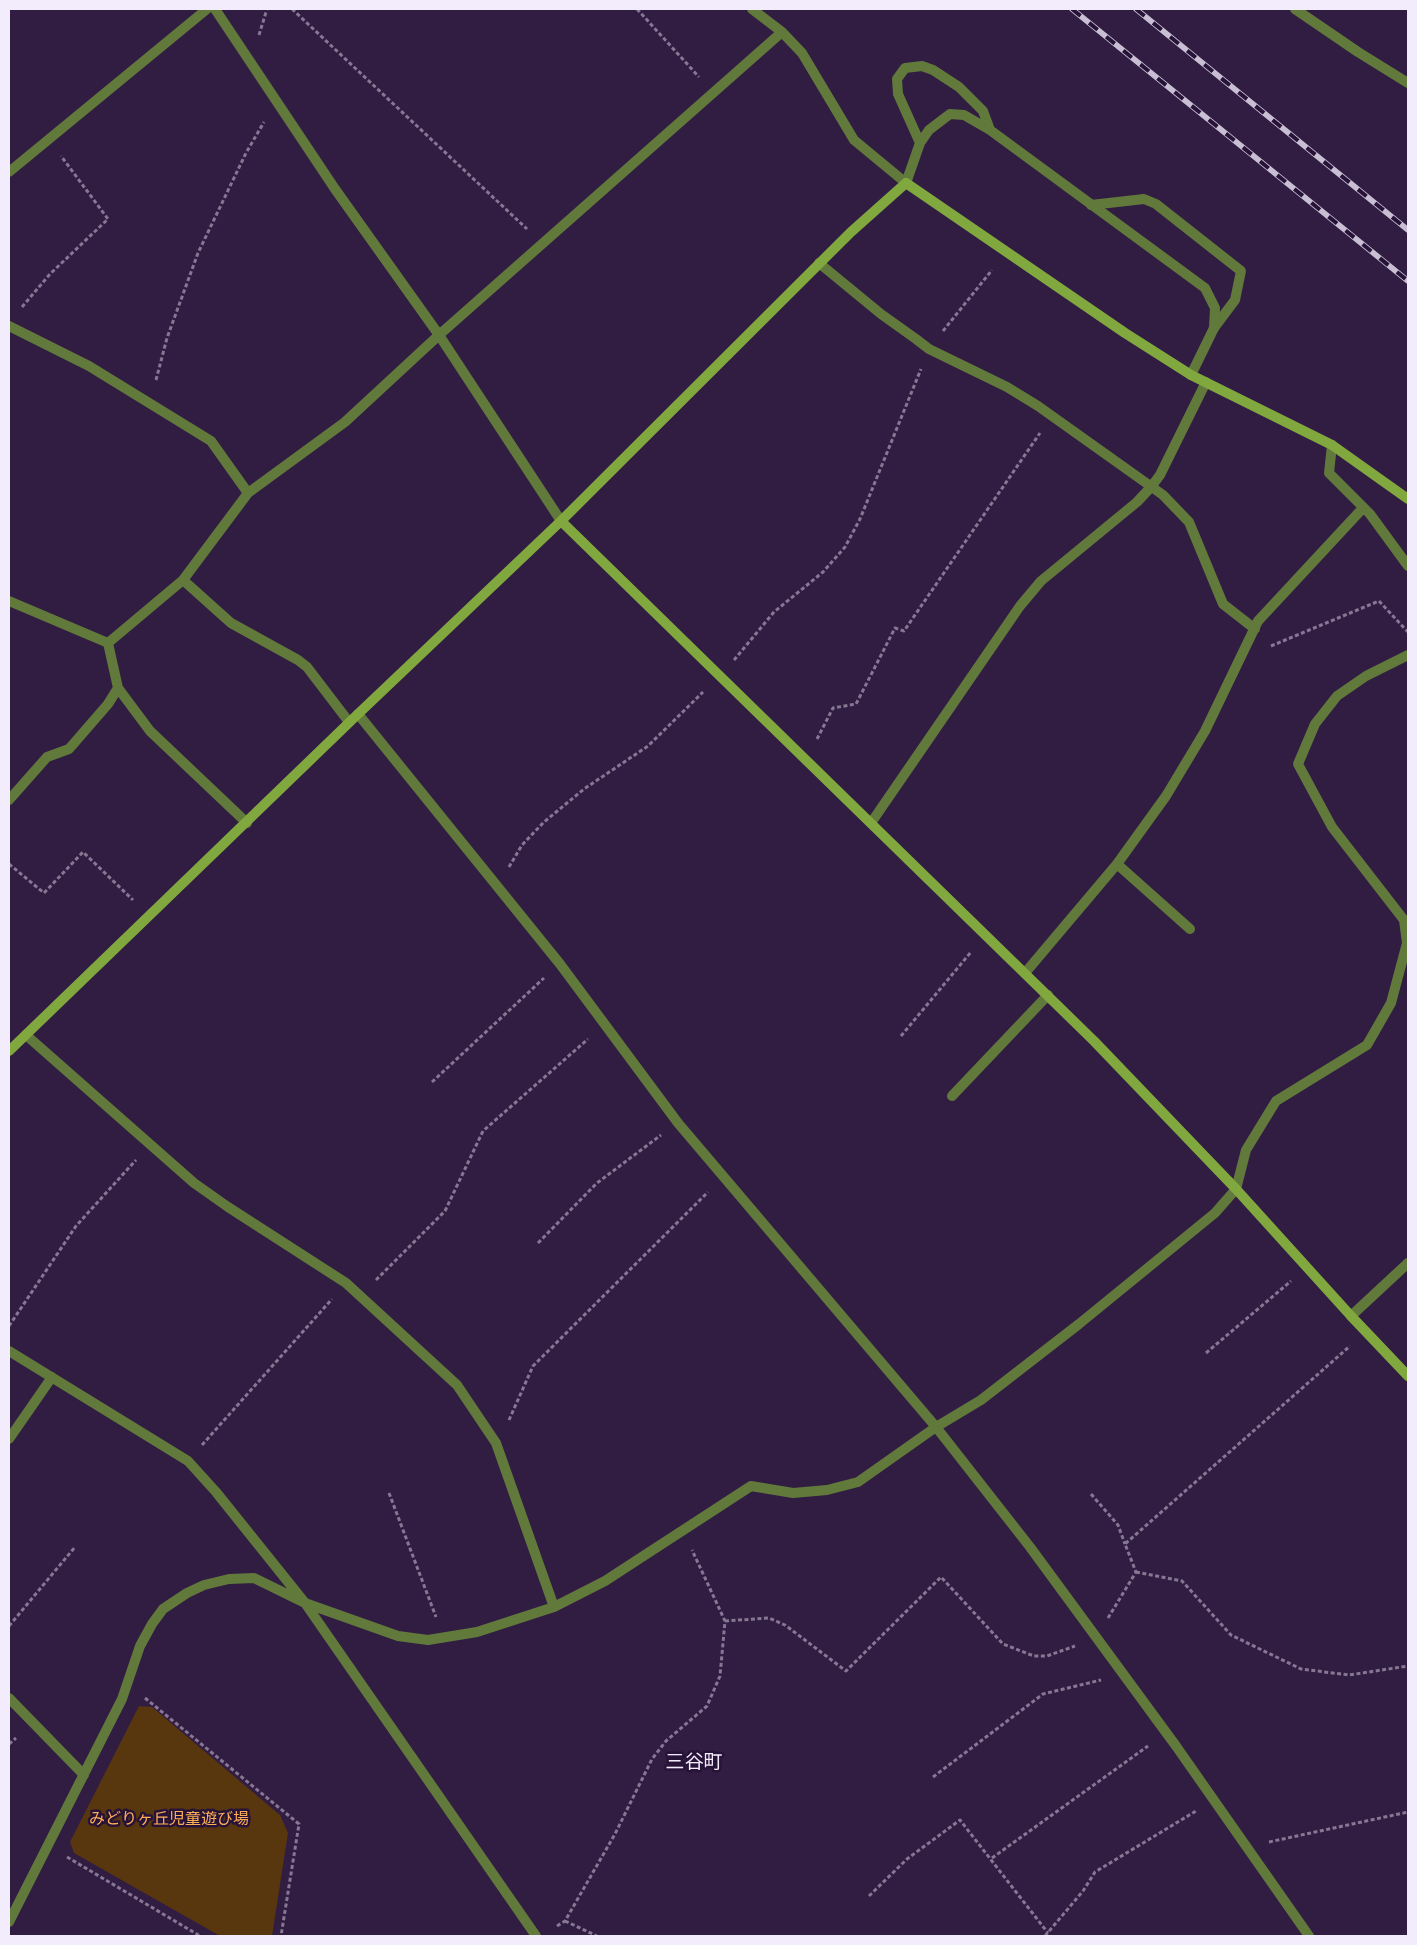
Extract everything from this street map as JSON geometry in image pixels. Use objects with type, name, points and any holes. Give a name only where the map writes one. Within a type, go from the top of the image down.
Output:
[{"type":"street","points":[[9,172],[206,9]]},
{"type":"street","points":[[215,9],[276,102],[439,335],[562,521],[1048,995],[1236,1188],[1350,1316],[1408,1376]]},
{"type":"street","points":[[752,9],[782,32],[802,53],[854,140],[906,183],[1125,333],[1191,374],[1332,445],[1408,498]]},
{"type":"street","points":[[1295,9],[1408,83]]},
{"type":"street","points":[[108,643],[183,580],[248,493],[345,422],[542,243],[782,32]]},
{"type":"street","points":[[920,143],[898,94],[897,79],[905,68],[922,66],[933,70],[959,87],[983,111],[990,130]]},
{"type":"street","points":[[9,1051],[247,823],[349,722],[562,521],[819,263],[906,183],[920,143],[938,121],[950,114],[964,115],[990,130],[1091,206],[1206,288],[1215,308],[1214,328]]},
{"type":"street","points":[[1091,206],[1144,199],[1241,271],[1236,300],[1214,328],[1191,374]]},
{"type":"street","points":[[819,263],[881,314],[930,348],[1007,387],[1164,495],[1189,522],[1223,604],[1255,629]]},
{"type":"street","points":[[9,326],[89,366],[211,441],[248,493]]},
{"type":"street","points":[[871,823],[1020,606],[1041,581],[1138,502],[1151,487],[1160,475],[1206,382]]},
{"type":"street","points":[[1332,445],[1328,473],[1363,508],[1408,566]]},
{"type":"street","points":[[1025,973],[1118,864],[1166,796],[1205,731],[1258,621],[1363,508]]},
{"type":"street","points":[[183,580],[231,623],[298,660],[307,667],[349,722]]},
{"type":"street","points":[[9,600],[108,643]]},
{"type":"street","points":[[108,643],[118,688],[150,731],[247,823]]},
{"type":"street","points":[[9,1922],[84,1775],[127,1683],[140,1646],[162,1609],[204,1585],[229,1579],[254,1578],[305,1604],[398,1636],[428,1640],[445,1639],[477,1632],[554,1607],[605,1581],[684,1532],[751,1486],[793,1494],[827,1490],[858,1482],[936,1427],[981,1400],[1080,1324],[1215,1213],[1236,1188],[1246,1150],[1276,1101],[1367,1045],[1390,1003],[1407,943],[1404,920],[1332,827],[1298,764],[1315,724],[1336,696],[1366,676],[1408,655]]},
{"type":"street","points":[[9,800],[47,757],[69,749],[108,704],[118,688]]},
{"type":"street","points":[[358,714],[560,964],[678,1123],[936,1427],[1030,1547],[1167,1733],[1309,1936]]},
{"type":"street","points":[[1118,864],[1190,929]]},
{"type":"street","points":[[952,1096],[1048,995]]},
{"type":"street","points":[[26,1035],[194,1183],[228,1208],[346,1283],[457,1384],[496,1442],[554,1607]]},
{"type":"street","points":[[1350,1316],[1408,1264]]},
{"type":"street","points":[[9,1351],[188,1460],[305,1604],[536,1936]]},
{"type":"street","points":[[9,1439],[52,1377]]},
{"type":"street","points":[[9,1698],[84,1775]]},
{"type":"path","points":[[292,9],[542,243]]},
{"type":"path","points":[[637,9],[713,92]]},
{"type":"path","points":[[150,402],[167,338],[198,253],[246,153],[276,102]]},
{"type":"path","points":[[21,309],[50,274],[108,219],[49,139]]},
{"type":"path","points":[[498,887],[522,845],[544,822],[584,788],[648,746],[720,676],[774,612],[823,572],[845,547],[860,519],[930,348],[1006,252]]},
{"type":"path","points":[[807,760],[833,708],[856,704],[895,628],[904,631],[1051,416]]},
{"type":"path","points":[[1246,647],[1275,645],[1379,601],[1408,632]]},
{"type":"path","points":[[9,864],[44,893],[83,852],[149,916]]},
{"type":"path","points":[[901,1036],[986,935]]},
{"type":"path","points":[[432,1082],[560,964]]},
{"type":"path","points":[[361,1296],[445,1211],[483,1131],[604,1025]]},
{"type":"path","points":[[538,1243],[597,1184],[678,1123]]},
{"type":"path","points":[[9,1326],[76,1226],[150,1145]]},
{"type":"path","points":[[496,1442],[533,1366],[723,1178]]},
{"type":"path","points":[[1206,1353],[1307,1268]]},
{"type":"path","points":[[188,1460],[346,1283]]},
{"type":"path","points":[[389,1493],[445,1639]]},
{"type":"path","points":[[1091,1494],[1118,1525],[1125,1544]]},
{"type":"path","points":[[550,1931],[565,1921],[615,1834],[652,1759],[666,1741],[707,1706],[720,1676],[725,1621],[684,1532]]},
{"type":"path","points":[[9,1626],[76,1547]]},
{"type":"path","points":[[1136,1572],[1182,1581],[1231,1635],[1301,1669],[1349,1675],[1408,1666]]},
{"type":"path","points":[[933,1777],[1043,1694],[1123,1674]]},
{"type":"path","points":[[127,1683],[299,1824],[281,1936]]},
{"type":"path","points":[[992,1858],[1167,1733]]},
{"type":"path","points":[[869,1896],[907,1859],[960,1820],[992,1858],[1046,1935],[1083,1891],[1095,1872],[1214,1800]]},
{"type":"path","points":[[1246,1847],[1408,1812]]},
{"type":"path","points":[[47,1846],[200,1936]]},
{"type":"path","points":[[565,1921],[597,1936]]},
{"type":"green space","name":"みどりヶ丘児童遊び場","points":[[139,1706],[152,1707],[280,1815],[288,1833],[272,1936],[220,1936],[74,1853],[70,1842]]},
{"type":"railway","points":[[1072,9],[1408,281]]},
{"type":"railway","points":[[1136,9],[1408,230]]},
{"type":"district","name":"三谷町","points":[[694,1763]]}]
